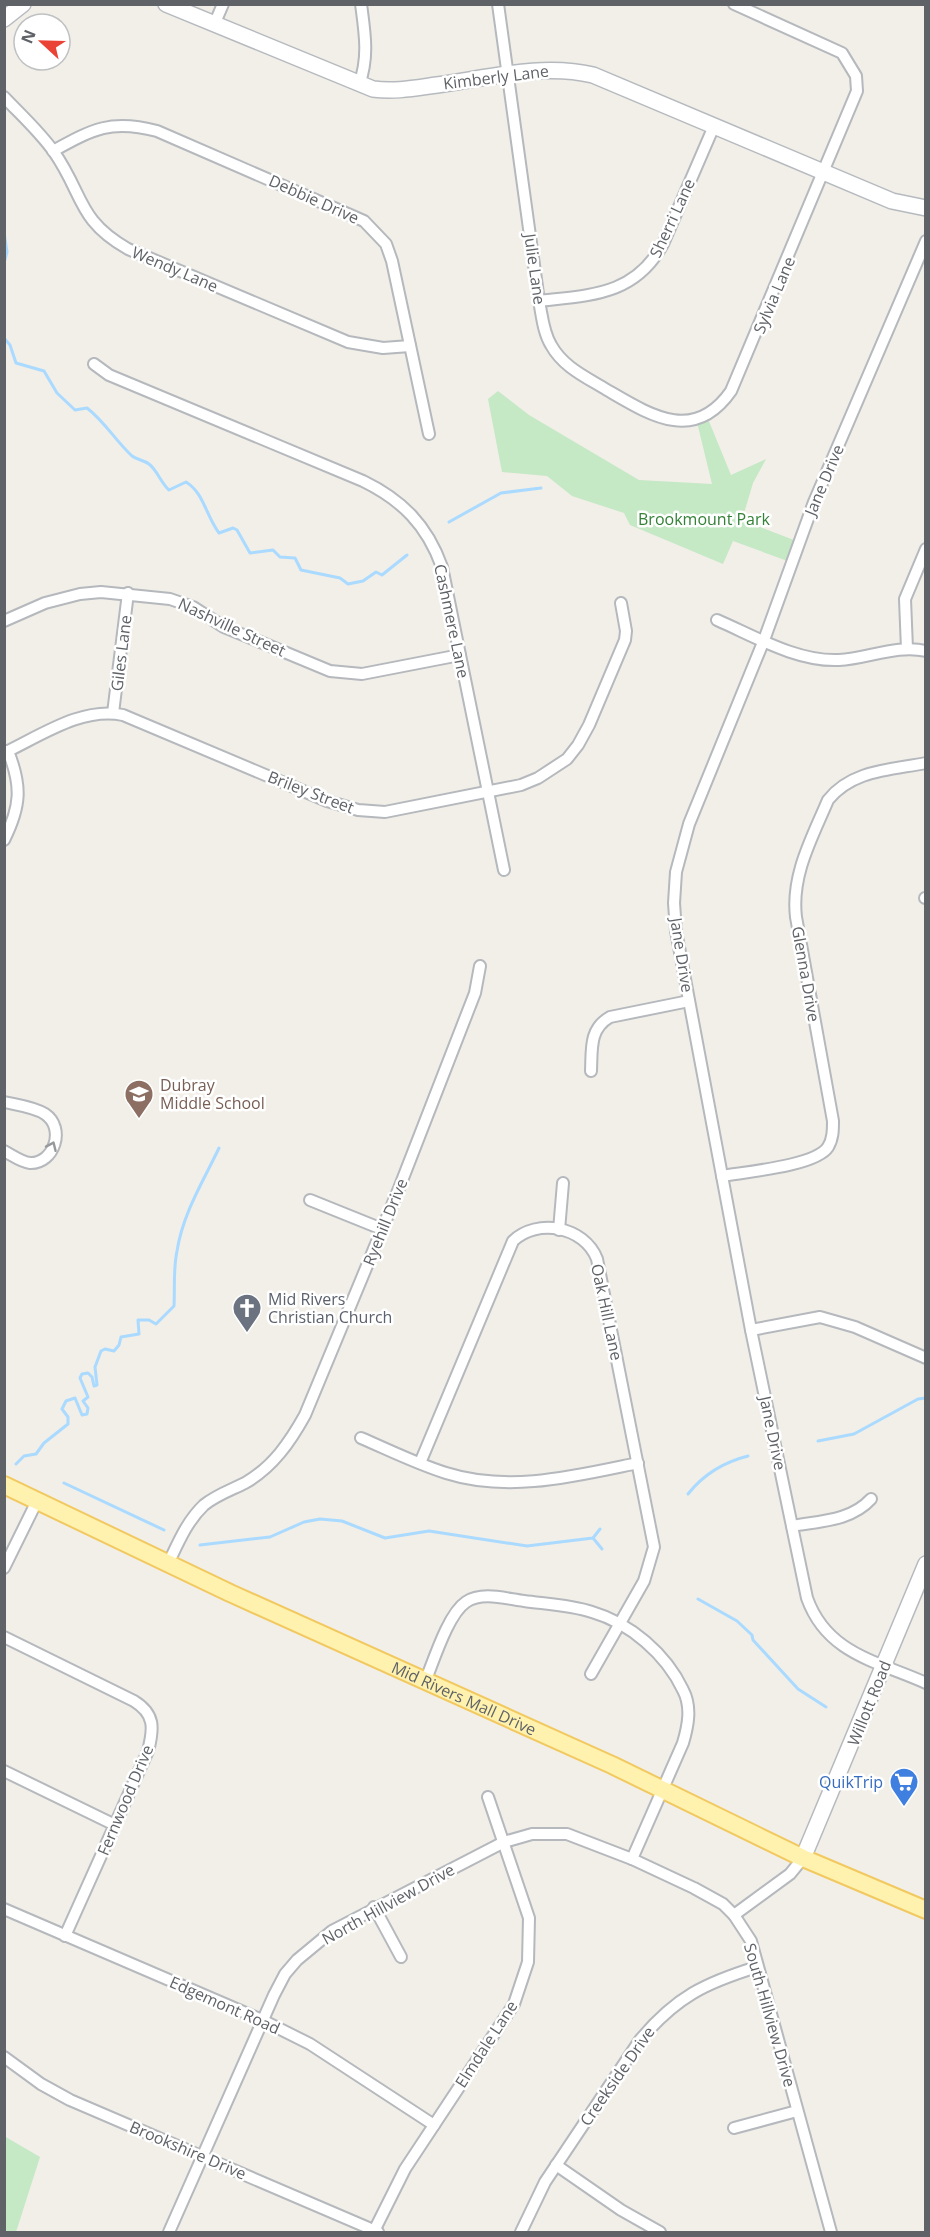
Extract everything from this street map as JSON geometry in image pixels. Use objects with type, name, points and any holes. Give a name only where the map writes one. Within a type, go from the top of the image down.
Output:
[{"type":"main road","name":"Mid Rivers Mall Drive","points":[[4,1485],[168,1564],[663,1789],[803,1858],[926,1910]]},
{"type":"street","points":[[4,20],[23,4]]},
{"type":"street","name":"Kimberly Lane","points":[[166,4],[359,85],[387,91],[541,70],[575,71],[612,82],[892,201],[926,208]]},
{"type":"street","points":[[214,25],[223,4]]},
{"type":"street","points":[[359,85],[365,67],[367,49],[361,4]]},
{"type":"street","name":"Julie Lane","points":[[498,4],[539,301],[550,344],[572,369],[661,420],[690,420],[713,410]]},
{"type":"street","name":"Sylvia Lane","points":[[713,410],[731,391],[740,372],[825,173],[857,91],[856,76],[851,64],[842,53],[829,45],[734,4]]},
{"type":"street","name":"Wendy Lane","points":[[4,97],[53,151],[95,227],[128,249],[348,342],[382,348],[410,346]]},
{"type":"street","name":"Debbie Drive","points":[[53,151],[102,126],[136,126],[157,131],[351,214],[378,232],[386,244],[392,261],[429,434]]},
{"type":"street","name":"Sherri Lane","points":[[539,301],[606,292],[623,286],[639,276],[655,259],[663,244],[714,126]]},
{"type":"street","name":"Jane Drive","points":[[926,241],[814,502],[764,640],[681,846],[674,903],[689,1001],[751,1330],[807,1598],[816,1622],[842,1647],[926,1683]]},
{"type":"street","name":"Cashmere Lane","points":[[94,364],[109,375],[386,492],[420,523],[434,546],[446,585],[504,870]]},
{"type":"street","points":[[907,649],[905,599],[926,549]]},
{"type":"street","name":"Nashville Street","points":[[4,621],[62,598],[100,592],[128,593],[182,602],[224,627],[312,664],[346,674],[362,674],[460,655]]},
{"type":"street","name":"Giles Lane","points":[[113,713],[128,593]]},
{"type":"street","name":"Briley Street","points":[[6,752],[87,715],[113,713],[327,801],[358,810],[385,812],[521,785],[538,778],[567,759],[589,725],[624,640],[626,631],[621,603]]},
{"type":"street","points":[[717,620],[807,657],[824,660],[852,659],[907,649],[926,651]]},
{"type":"street","points":[[4,840],[19,802],[15,768],[6,752]]},
{"type":"street","name":"Glenna Drive","points":[[722,1176],[803,1161],[816,1157],[827,1149],[833,1135],[833,1121],[796,917],[794,896],[797,875],[828,800],[835,791],[857,776],[926,764]]},
{"type":"street","name":"Ryehill Drive","points":[[168,1564],[185,1529],[205,1504],[259,1474],[287,1445],[308,1409],[475,993],[480,966]]},
{"type":"street","points":[[591,1071],[594,1031],[600,1022],[610,1017],[689,1001]]},
{"type":"street","points":[[4,1102],[45,1114],[54,1124],[56,1135],[52,1150],[40,1161],[25,1162],[4,1151]]},
{"type":"street","points":[[559,1230],[563,1183]]},
{"type":"street","points":[[310,1200],[382,1228]]},
{"type":"street","name":"Oak Hill Lane","points":[[420,1463],[513,1241],[526,1231],[572,1231],[582,1237],[597,1258],[654,1546],[644,1581],[591,1674]]},
{"type":"street","points":[[751,1330],[820,1317],[855,1327],[926,1358]]},
{"type":"street","points":[[360,1438],[447,1473],[474,1479],[516,1482],[569,1477],[638,1463]]},
{"type":"street","points":[[792,1526],[843,1517],[860,1511],[871,1499]]},
{"type":"street","points":[[4,1568],[37,1501]]},
{"type":"street","name":"Willott Road","points":[[734,1915],[790,1874],[803,1858],[926,1564]]},
{"type":"street","points":[[425,1682],[459,1607],[476,1597],[586,1610],[619,1624],[652,1648],[684,1691],[688,1710],[688,1727],[632,1859]]},
{"type":"street","name":"Fernwood Drive","points":[[4,1637],[134,1701],[149,1713],[153,1727],[148,1751],[65,1936]]},
{"type":"street","points":[[4,1771],[115,1825]]},
{"type":"street","name":"Elmdale Lane","points":[[376,2232],[397,2183],[514,2004],[528,1962],[529,1918],[488,1797]]},
{"type":"street","name":"North Hillview Drive","points":[[169,2232],[204,2157],[262,2020],[285,1974],[297,1960],[332,1931],[374,1907],[504,1842],[532,1834],[567,1834],[632,1859]]},
{"type":"street","name":"South Hillview Drive","points":[[632,1859],[710,1895],[734,1915],[751,1941],[828,2232]]},
{"type":"street","points":[[374,1907],[401,1957]]},
{"type":"street","name":"Edgemont Road","points":[[4,1909],[262,2020],[310,2044],[434,2125]]},
{"type":"street","name":"Creekside Drive","points":[[521,2232],[538,2194],[556,2165],[640,2040],[658,2018],[672,2005],[706,1984],[758,1967]]},
{"type":"street","name":"Brookshire Drive","points":[[4,2057],[41,2084],[70,2100],[376,2232]]},
{"type":"street","points":[[734,2128],[797,2111]]},
{"type":"street","points":[[556,2165],[621,2210],[660,2232]]},
{"type":"green space","name":"Brookmount Park","points":[[498,391],[529,415],[639,480],[712,484],[696,418],[706,414],[731,475],[766,459],[753,483],[742,520],[799,542],[793,563],[733,541],[723,564],[630,525],[624,513],[572,496],[547,476],[502,472],[488,399]]},
{"type":"green space","points":[[4,2136],[40,2157],[16,2232],[5,2232]]},
{"type":"waterway","points":[[4,232],[7,252],[4,263]]},
{"type":"waterway","points":[[4,338],[10,345],[16,363],[44,371],[57,393],[75,410],[87,408],[93,413],[132,456],[152,467],[169,490],[186,482],[192,487],[201,498],[219,533],[233,528],[237,530],[250,553],[273,550],[280,557],[295,558],[301,570],[340,578],[348,584],[363,581],[376,572],[382,575],[407,555]]},
{"type":"waterway","points":[[449,522],[501,493],[541,488]]},
{"type":"waterway","points":[[16,1464],[24,1456],[36,1454],[44,1443],[68,1424],[68,1417],[62,1409],[66,1401],[75,1398],[82,1415],[87,1414],[88,1408],[83,1401],[88,1397],[80,1378],[82,1374],[88,1373],[92,1377],[94,1386],[97,1385],[95,1367],[101,1351],[105,1349],[114,1351],[121,1337],[139,1334],[138,1320],[149,1320],[156,1324],[174,1306],[175,1265],[180,1237],[194,1198],[219,1148]]},
{"type":"waterway","points":[[818,1441],[854,1434],[918,1399],[926,1398]]},
{"type":"waterway","points":[[688,1494],[715,1470],[748,1456]]},
{"type":"waterway","points":[[64,1483],[164,1530]]},
{"type":"waterway","points":[[200,1545],[270,1537],[304,1522],[320,1519],[342,1521],[385,1538],[429,1531],[527,1546],[593,1538],[600,1529]]},
{"type":"waterway","points":[[593,1538],[602,1549]]},
{"type":"waterway","points":[[698,1599],[737,1621],[752,1635],[753,1640],[798,1689],[826,1707]]},
{"type":"place","name":"Dubray Middle School","points":[[139,1120]]},
{"type":"place","name":"Mid Rivers Christian Church","points":[[247,1334]]},
{"type":"place","name":"QuikTrip","points":[[904,1808]]}]
